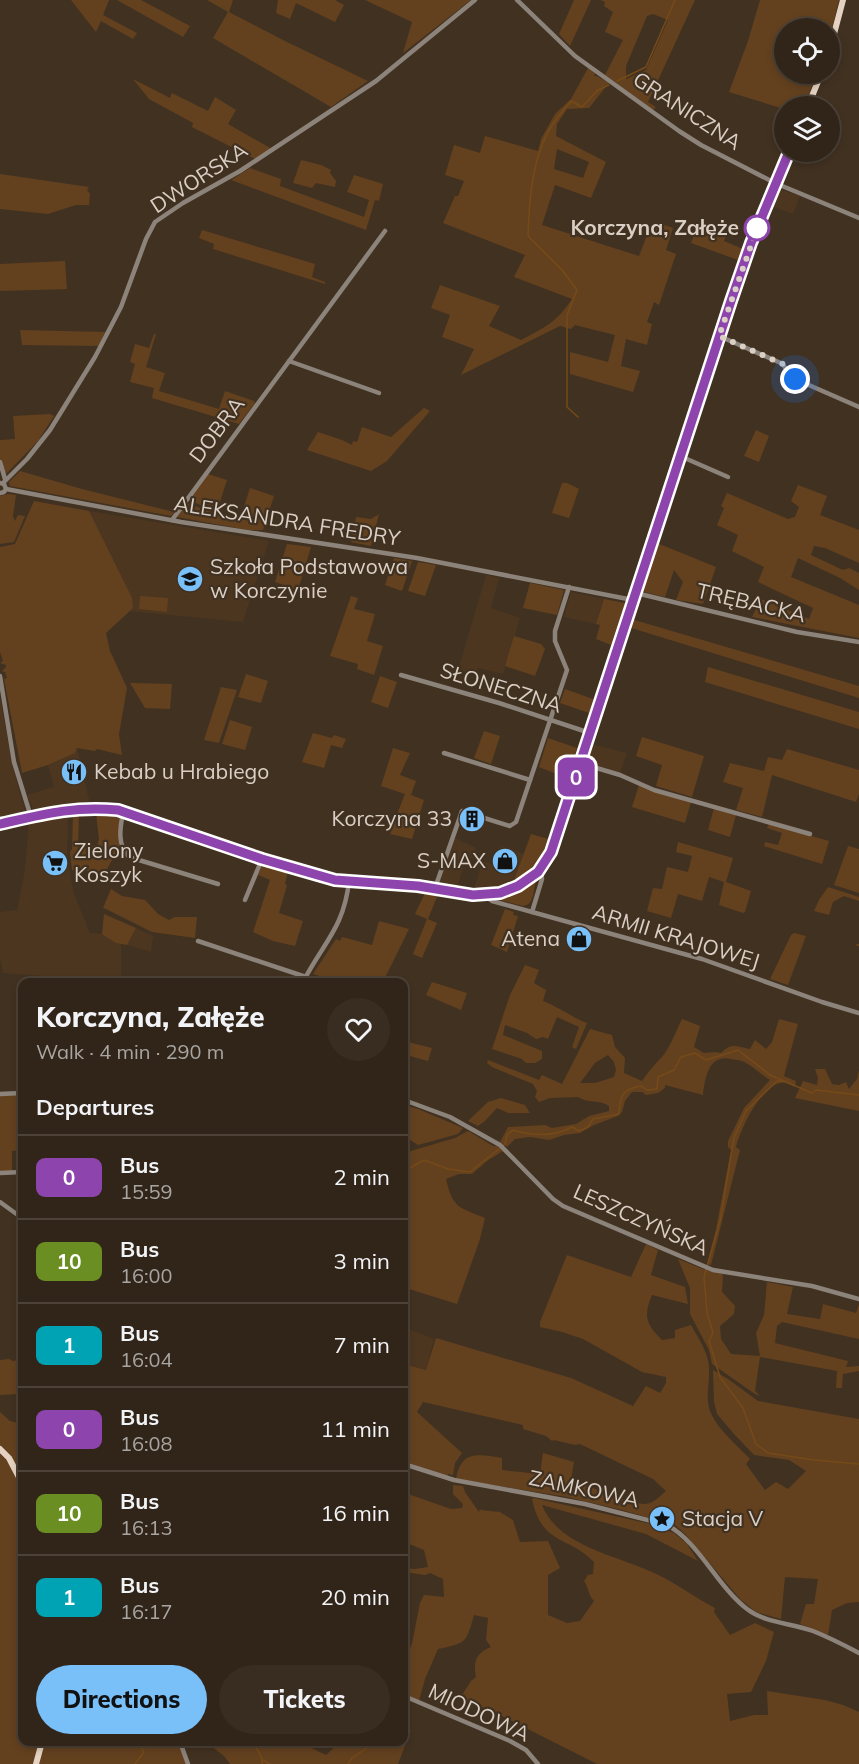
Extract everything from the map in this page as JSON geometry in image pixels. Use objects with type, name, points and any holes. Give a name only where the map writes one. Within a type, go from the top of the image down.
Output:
[{"type":"main road","points":[[838,18],[843,0]]},
{"type":"main road","points":[[0,824],[72,808],[96,808],[123,812],[262,859],[335,880],[435,888],[483,895],[513,889],[530,879],[541,868],[551,852],[719,336],[751,243],[784,162]]},
{"type":"main road","points":[[0,1449],[9,1458],[18,1475]]},
{"type":"main road","points":[[36,1764],[41,1746]]},
{"type":"street","name":"DWORSKA","points":[[3,482],[27,459],[50,430],[95,357],[121,307],[146,239],[155,222],[183,203],[240,171],[375,81],[475,0]]},
{"type":"street","name":"GRANICZNA","points":[[517,0],[575,56],[679,131],[701,145],[775,183],[859,218]]},
{"type":"street","name":"DOBRA","points":[[172,520],[385,231]]},
{"type":"street","points":[[719,336],[783,364],[790,377],[859,407]]},
{"type":"street","points":[[289,361],[380,393]]},
{"type":"street","points":[[680,456],[728,477]]},
{"type":"street","points":[[0,462],[6,489],[0,493]]},
{"type":"street","name":"ALEKSANDRA FREDRY","points":[[6,489],[172,520],[417,558],[634,597]]},
{"type":"street","points":[[435,888],[462,810],[510,826],[516,822],[567,670],[555,641],[555,631],[569,587]]},
{"type":"street","name":"TRĘBACKA","points":[[634,597],[797,632],[859,642]]},
{"type":"street","name":"SŁONECZNA","points":[[401,675],[499,703],[590,733]]},
{"type":"street","points":[[0,676],[14,762],[31,817]]},
{"type":"street","points":[[444,753],[530,780]]},
{"type":"street","points":[[580,763],[620,775],[654,790],[810,834]]},
{"type":"street","points":[[123,812],[121,846],[129,857],[218,884]]},
{"type":"street","points":[[245,900],[262,859]]},
{"type":"street","points":[[532,912],[542,879],[541,868]]},
{"type":"street","points":[[198,941],[306,977],[337,927],[347,897],[349,880]]},
{"type":"street","name":"ARMII KRAJOWEJ","points":[[483,895],[492,901],[702,959],[859,1013]]},
{"type":"street","points":[[0,1094],[18,1093]]},
{"type":"street","name":"LESZCZYŃSKA","points":[[408,1101],[450,1117],[500,1145],[553,1199],[563,1206],[711,1269],[812,1286],[859,1299]]},
{"type":"street","points":[[0,1173],[18,1172]]},
{"type":"street","points":[[0,1202],[18,1215]]},
{"type":"street","name":"ZAMKOWA","points":[[408,1465],[454,1480],[585,1504],[667,1525],[685,1538],[719,1581],[756,1615],[813,1631],[859,1653]]},
{"type":"street","name":"MIODOWA","points":[[408,1698],[510,1741],[526,1750],[538,1764]]},
{"type":"street","points":[[181,1746],[188,1764]]},
{"type":"shaded area","points":[[71,0],[109,0],[103,15],[137,33],[133,39],[101,21],[96,32]]},
{"type":"shaded area","points":[[117,0],[141,0],[190,26],[183,37]]},
{"type":"shaded area","points":[[207,0],[233,0],[229,12],[368,81],[331,107],[213,38],[228,12]]},
{"type":"shaded area","points":[[278,0],[335,0],[344,5],[335,22],[296,3],[290,19],[276,13]]},
{"type":"shaded area","points":[[365,0],[471,0],[403,53],[412,22]]},
{"type":"shaded area","points":[[574,0],[591,0],[570,46],[559,34]]},
{"type":"shaded area","points":[[601,0],[695,0],[648,102],[656,107],[653,110],[605,75],[623,40],[605,32],[613,12],[604,6],[605,2]],"holes":[[[653,14],[668,20],[646,70],[626,79],[626,66],[647,16]]]},
{"type":"shaded area","points":[[760,0],[839,0],[835,18],[774,18],[774,84],[813,84],[808,96],[774,96],[774,106],[729,92]]},
{"type":"shaded area","points":[[588,68],[595,73],[594,76],[609,83],[589,108],[567,109],[557,124],[556,136],[606,162],[591,198],[555,185],[542,225],[639,256],[649,230],[656,222],[673,228],[666,250],[676,254],[659,305],[654,302],[647,322],[652,324],[647,345],[626,339],[621,366],[640,371],[633,392],[570,374],[570,352],[608,362],[615,335],[575,325],[571,329],[560,326],[461,375],[474,349],[442,337],[450,315],[431,308],[440,285],[500,306],[489,326],[521,340],[555,319],[572,299],[514,277],[525,255],[443,223],[464,181],[445,175],[454,145],[480,153],[485,136],[538,151],[541,139],[555,114],[571,99]],"holes":[[[557,149],[589,162],[583,178],[554,169]]]},
{"type":"shaded area","points":[[133,79],[170,98],[172,93],[208,111],[215,97],[236,110],[228,124],[272,149],[255,159],[192,127],[193,123],[149,99]]},
{"type":"shaded area","points":[[301,160],[331,170],[330,173],[336,181],[335,187],[316,183],[312,188],[293,183]]},
{"type":"shaded area","points":[[250,168],[281,179],[280,186],[364,217],[369,200],[347,192],[354,175],[383,184],[379,201],[375,200],[366,230],[231,180]]},
{"type":"shaded area","points":[[0,174],[89,187],[87,190],[90,194],[89,205],[76,205],[48,214],[0,209]]},
{"type":"shaded area","points":[[778,189],[800,196],[793,214],[771,206]]},
{"type":"shaded area","points":[[698,224],[726,235],[724,241],[743,249],[738,260],[691,243]]},
{"type":"shaded area","points":[[202,230],[315,264],[312,277],[325,284],[213,249],[214,244],[199,238]]},
{"type":"shaded area","points":[[65,261],[67,289],[0,291],[0,264]]},
{"type":"shaded area","points":[[20,330],[105,332],[99,346],[22,345]]},
{"type":"shaded area","points":[[156,334],[146,367],[165,373],[159,391],[219,409],[225,391],[254,401],[255,403],[239,424],[152,398],[154,388],[130,382],[135,364],[130,362],[135,344],[149,348]]},
{"type":"shaded area","points":[[424,408],[430,411],[387,461],[371,471],[307,450],[318,432],[352,445],[353,441],[357,442],[362,427],[391,437]]},
{"type":"shaded area","points":[[50,414],[54,416],[38,441],[6,474],[0,459],[0,440],[15,439],[13,416]]},
{"type":"shaded area","points":[[756,430],[769,436],[759,462],[744,456]]},
{"type":"shaded area","points":[[20,471],[174,512],[171,516],[10,486],[9,482]]},
{"type":"shaded area","points":[[208,474],[227,480],[217,511],[188,500]]},
{"type":"shaded area","points":[[562,483],[579,489],[569,518],[552,513]]},
{"type":"shaded area","points":[[798,485],[827,496],[820,515],[859,530],[859,563],[825,548],[814,546],[811,555],[843,570],[849,568],[859,573],[859,590],[840,578],[798,558],[791,577],[859,605],[859,638],[752,617],[761,599],[809,619],[813,608],[758,582],[764,567],[732,551],[738,535],[717,525],[724,508],[721,506],[727,493],[788,519],[795,517],[799,507],[791,501]]},
{"type":"shaded area","points":[[250,488],[274,496],[263,530],[248,530],[177,517],[186,503],[231,519],[234,517],[240,519]]},
{"type":"shaded area","points":[[16,495],[13,516],[15,521],[18,515],[25,516],[14,542],[0,544],[0,496]]},
{"type":"shaded area","points":[[34,501],[89,511],[132,598],[133,608],[106,633],[110,651],[127,688],[119,734],[122,755],[97,749],[95,751],[77,748],[75,753],[22,773],[4,679],[7,678],[5,672],[2,671],[6,665],[0,663],[3,661],[0,652],[0,547],[15,544]]},
{"type":"shaded area","name":"Szkoła Podstawowa w Korczynie","points":[[89,511],[269,541],[243,622],[128,611]]},
{"type":"shaded area","points":[[379,514],[371,546],[351,542],[356,517],[371,519]]},
{"type":"shaded area","points":[[657,543],[716,567],[703,604],[676,600],[683,582],[674,570],[665,597],[645,592],[641,588],[653,560]]},
{"type":"shaded area","points":[[287,544],[311,547],[298,590],[275,582]]},
{"type":"shaded area","points":[[394,558],[412,561],[402,591],[385,585]]},
{"type":"shaded area","points":[[418,562],[436,565],[425,596],[408,591]]},
{"type":"shaded area","points":[[486,575],[499,578],[491,608],[520,618],[503,674],[478,668],[476,676],[458,670]]},
{"type":"shaded area","points":[[530,583],[564,590],[557,615],[523,608]]},
{"type":"shaded area","points":[[571,592],[604,599],[596,624],[564,617]]},
{"type":"shaded area","points":[[140,596],[168,598],[167,612],[139,609]]},
{"type":"shaded area","points":[[351,596],[358,598],[354,609],[375,614],[367,641],[383,646],[374,675],[357,669],[358,664],[330,656]]},
{"type":"shaded area","points":[[604,599],[625,603],[611,645],[596,639],[600,625],[596,624]]},
{"type":"shaded area","points":[[631,619],[859,686],[859,698],[628,627]]},
{"type":"shaded area","points":[[514,636],[541,644],[545,649],[535,676],[505,666]]},
{"type":"shaded area","points":[[708,667],[859,712],[859,729],[705,682]]},
{"type":"shaded area","points":[[246,674],[268,681],[261,703],[238,697]]},
{"type":"shaded area","points":[[380,676],[397,682],[388,708],[371,702]]},
{"type":"shaded area","points":[[130,683],[172,684],[170,709],[145,708]]},
{"type":"shaded area","points":[[221,687],[237,690],[219,743],[204,740]]},
{"type":"shaded area","points":[[565,689],[593,699],[589,713],[560,703]]},
{"type":"shaded area","points":[[0,697],[13,768],[25,811],[24,815],[0,820]]},
{"type":"shaded area","points":[[230,720],[252,727],[245,750],[222,744]]},
{"type":"shaded area","points":[[484,731],[500,736],[491,764],[474,758]]},
{"type":"shaded area","points":[[313,733],[346,739],[342,748],[331,745],[324,768],[302,762]]},
{"type":"shaded area","points":[[642,737],[704,756],[692,797],[656,786],[662,765],[636,756]]},
{"type":"shaded area","points":[[548,738],[577,748],[567,778],[539,767]]},
{"type":"shaded area","points":[[592,744],[627,753],[620,773],[586,763]]},
{"type":"shaded area","points":[[77,748],[90,804],[66,805],[38,811],[33,808],[27,795],[54,787],[48,765],[75,753]]},
{"type":"shaded area","points":[[393,748],[410,753],[400,775],[416,781],[411,795],[424,800],[412,839],[390,834],[400,815],[397,814],[405,794],[381,786]]},
{"type":"shaded area","points":[[787,749],[859,770],[859,794],[856,802],[772,775],[762,817],[736,810],[743,788],[723,782],[730,763],[764,771],[768,757],[782,760]]},
{"type":"shaded area","points":[[639,785],[691,802],[685,823],[632,807]]},
{"type":"shaded area","points":[[714,808],[736,815],[730,837],[708,830]]},
{"type":"shaded area","points":[[79,814],[78,845],[97,846],[99,839],[96,814],[119,816],[119,847],[105,873],[72,870],[70,852],[73,815]]},
{"type":"shaded area","points":[[62,815],[68,818],[67,859],[74,894],[90,933],[103,934],[121,944],[121,978],[69,978],[3,973],[0,959],[0,912],[17,910],[25,870],[29,822]]},
{"type":"shaded area","points":[[769,824],[829,841],[822,864],[764,846],[765,842],[778,845],[782,833],[767,828]]},
{"type":"shaded area","points":[[531,834],[548,839],[546,846],[535,864],[513,883]]},
{"type":"shaded area","points":[[453,837],[476,848],[473,858],[467,857],[457,887],[439,883]]},
{"type":"shaded area","points":[[678,842],[733,858],[726,882],[751,891],[745,912],[719,905],[724,882],[709,877],[702,901],[678,894],[671,918],[647,911],[653,888],[662,889],[667,867],[688,872],[692,856],[676,852]]},
{"type":"shaded area","points":[[501,845],[524,854],[513,883],[493,889],[474,888],[483,861],[494,865]]},
{"type":"shaded area","points":[[848,846],[859,849],[859,893],[834,885]]},
{"type":"shaded area","points":[[263,863],[288,871],[285,884],[287,885],[279,913],[303,921],[295,946],[273,941],[253,932],[270,880],[258,875]]},
{"type":"shaded area","points":[[534,879],[537,880],[533,896],[527,905],[496,899],[519,889]]},
{"type":"shaded area","points":[[828,887],[859,897],[859,901],[844,896],[833,902],[829,915],[814,911]]},
{"type":"shaded area","points":[[111,889],[122,896],[145,900],[158,914],[169,920],[175,917],[197,917],[195,938],[152,932],[103,908]]},
{"type":"shaded area","points":[[427,890],[439,892],[428,919],[437,923],[422,958],[413,954],[427,919],[415,914],[425,893],[423,892]]},
{"type":"shaded area","points":[[505,909],[518,916],[507,952],[491,945]]},
{"type":"shaded area","points":[[104,914],[136,928],[127,945],[116,943],[102,934]]},
{"type":"shaded area","points":[[379,921],[409,929],[385,978],[326,978],[313,974],[336,939],[340,941],[342,937],[372,945]]},
{"type":"shaded area","points":[[136,928],[153,936],[151,952],[127,945]]},
{"type":"shaded area","points":[[794,933],[806,936],[788,985],[770,979]]},
{"type":"shaded area","points":[[525,965],[539,970],[534,983],[546,990],[543,1001],[587,1023],[576,1049],[572,1047],[579,1027],[557,1017],[548,1039],[543,1037],[536,1039],[505,1025],[503,1035],[542,1051],[542,1059],[535,1063],[526,1063],[522,1059],[492,1049],[510,995]]},
{"type":"shaded area","points":[[432,982],[467,993],[461,1010],[426,995]]},
{"type":"shaded area","points":[[682,1019],[700,1026],[694,1047],[704,1053],[721,1053],[732,1046],[750,1049],[755,1040],[766,1049],[772,1042],[779,1019],[798,1024],[784,1076],[796,1081],[795,1087],[786,1083],[777,1084],[769,1089],[754,1107],[742,1129],[736,1147],[740,1150],[711,1265],[707,1264],[731,1150],[728,1147],[728,1141],[744,1108],[770,1080],[744,1062],[724,1058],[713,1063],[709,1068],[703,1095],[665,1085],[665,1088],[658,1093],[646,1095],[642,1092],[632,1092],[618,1116],[580,1133],[549,1140],[530,1137],[515,1139],[507,1147],[500,1142],[508,1127],[545,1125],[552,1128],[576,1124],[589,1116],[609,1111],[609,1106],[578,1097],[550,1098],[539,1102],[535,1097],[537,1091],[533,1084],[487,1063],[488,1060],[539,1080],[542,1075],[562,1084],[590,1029],[612,1035],[615,1047],[625,1058],[624,1073],[642,1081],[664,1054]],"holes":[[[608,1055],[614,1062],[616,1070],[614,1077],[595,1083],[580,1083],[595,1063]]]},
{"type":"shaded area","points":[[408,1042],[432,1048],[428,1061],[408,1056]]},
{"type":"shaded area","points":[[815,1069],[825,1069],[832,1084],[839,1085],[846,1082],[849,1089],[857,1079],[859,1070],[859,1111],[795,1098],[803,1081],[817,1085],[818,1078]]},
{"type":"shaded area","points":[[18,1094],[18,1150],[12,1151],[12,1171],[0,1171],[0,1095]]},
{"type":"shaded area","points":[[501,1098],[525,1105],[530,1113],[508,1113],[497,1108],[478,1126],[468,1121],[488,1102]]},
{"type":"shaded area","points":[[408,1106],[463,1128],[458,1134],[418,1145],[408,1139]]},
{"type":"shaded area","points":[[468,1131],[503,1151],[472,1174],[459,1174],[446,1179],[451,1196],[458,1206],[485,1218],[457,1304],[408,1289],[408,1152],[455,1138]]},
{"type":"shaded area","points":[[646,1244],[658,1250],[651,1275],[685,1287],[688,1304],[652,1295],[647,1314],[649,1324],[662,1340],[675,1338],[675,1330],[691,1325],[709,1362],[708,1400],[713,1418],[750,1459],[746,1464],[765,1490],[776,1482],[788,1489],[806,1471],[789,1460],[754,1455],[734,1434],[717,1414],[714,1402],[713,1370],[758,1401],[859,1419],[859,1602],[847,1603],[832,1610],[828,1635],[800,1624],[806,1604],[814,1604],[818,1579],[785,1577],[781,1619],[756,1612],[740,1599],[675,1525],[567,1497],[456,1479],[462,1463],[478,1455],[502,1458],[502,1470],[540,1474],[543,1453],[574,1462],[571,1480],[631,1501],[646,1504],[657,1499],[666,1491],[653,1479],[580,1444],[552,1441],[546,1436],[523,1429],[523,1425],[423,1402],[417,1412],[462,1453],[455,1463],[453,1475],[448,1474],[447,1477],[408,1462],[408,1365],[426,1370],[436,1338],[571,1378],[633,1406],[646,1386],[660,1393],[666,1383],[666,1377],[642,1372],[583,1339],[540,1327],[567,1255],[631,1277]]},
{"type":"shaded area","points":[[678,1259],[723,1274],[722,1292],[735,1306],[734,1314],[720,1326],[721,1339],[731,1354],[760,1356],[756,1333],[764,1315],[767,1282],[793,1287],[787,1314],[820,1319],[823,1304],[856,1313],[859,1304],[859,1339],[782,1322],[777,1326],[775,1343],[848,1361],[846,1367],[859,1366],[859,1371],[843,1374],[842,1388],[836,1388],[837,1371],[760,1357],[755,1391],[760,1396],[755,1394],[712,1364],[709,1350],[690,1314],[690,1288]]},
{"type":"shaded area","points":[[408,1329],[434,1339],[426,1370],[408,1365]]},
{"type":"shaded area","points":[[0,1360],[18,1360],[18,1394],[0,1395]]},
{"type":"shaded area","points":[[0,1412],[10,1421],[18,1423],[18,1746],[179,1746],[186,1764],[0,1764]]},
{"type":"shaded area","points":[[453,1485],[463,1486],[479,1512],[480,1509],[500,1512],[513,1520],[520,1542],[548,1541],[560,1568],[548,1575],[548,1615],[567,1623],[580,1621],[594,1601],[584,1581],[588,1575],[593,1574],[594,1562],[575,1547],[557,1538],[542,1525],[532,1499],[655,1525],[674,1533],[687,1544],[698,1561],[646,1534],[542,1505],[550,1519],[574,1540],[660,1576],[715,1608],[714,1612],[730,1635],[755,1623],[774,1632],[766,1661],[751,1692],[727,1694],[730,1721],[754,1715],[768,1715],[767,1691],[843,1705],[859,1712],[859,1764],[597,1764],[498,1714],[460,1698],[476,1677],[477,1658],[491,1647],[486,1640],[488,1618],[474,1615],[464,1640],[438,1649],[425,1679],[419,1701],[408,1696],[408,1655],[420,1603],[424,1595],[444,1597],[443,1579],[430,1573],[425,1575],[408,1572],[408,1568],[428,1567],[424,1550],[408,1544],[408,1494],[451,1509],[462,1508],[463,1504],[453,1494]]},
{"type":"shaded area","points":[[211,1746],[307,1746],[326,1755],[336,1746],[405,1746],[398,1764],[230,1764]]},
{"type":"waterway","points":[[617,81],[646,67],[675,0]]},
{"type":"waterway","points":[[578,417],[567,407],[567,315],[577,290],[562,270],[528,236],[529,209],[536,166],[553,124],[571,101],[582,107],[598,90],[609,85]]},
{"type":"waterway","points":[[408,1169],[424,1160],[448,1169],[470,1172],[505,1144],[507,1135],[513,1130],[543,1134],[558,1133],[572,1127],[579,1131],[588,1127],[593,1119],[619,1114],[621,1098],[626,1091],[641,1086],[647,1090],[657,1089],[658,1077],[674,1070],[681,1057],[695,1053],[706,1060],[738,1050],[770,1075],[812,1093],[816,1090],[859,1095]]},
{"type":"waterway","points":[[784,1081],[777,1081],[746,1111],[734,1138],[720,1221],[704,1277],[707,1312],[713,1333],[709,1341],[720,1377],[743,1408],[756,1444],[768,1453],[859,1464]]},
{"type":"waterway","points":[[135,1764],[144,1752],[141,1746]]},
{"type":"waterway","points":[[256,1746],[262,1758],[262,1764]]},
{"type":"waterway","points":[[348,1764],[352,1758],[370,1746]]},
{"type":"waterway","points":[[263,1760],[270,1764]]},
{"type":"bus line","name":"0","points":[[0,824],[72,808],[118,810],[262,859],[335,880],[418,886],[483,895],[506,892],[530,879],[541,868],[551,852],[731,301],[751,243],[784,162]]},
{"type":"place","name":"Korczyna, Załęże","points":[[757,228]]},
{"type":"place","name":"Szkoła Podstawowa w Korczynie","points":[[190,579]]},
{"type":"place","name":"Kebab u Hrabiego","points":[[74,772]]},
{"type":"place","name":"Korczyna 33","points":[[472,819]]},
{"type":"place","name":"S-MAX","points":[[505,861]]},
{"type":"place","name":"Zielony Koszyk","points":[[55,863]]},
{"type":"place","name":"Atena","points":[[579,939]]},
{"type":"place","name":"Stacja V","points":[[662,1519]]},
{"type":"route","points":[[757,228],[759,223],[719,336],[783,364],[790,377],[795,379]]}]
